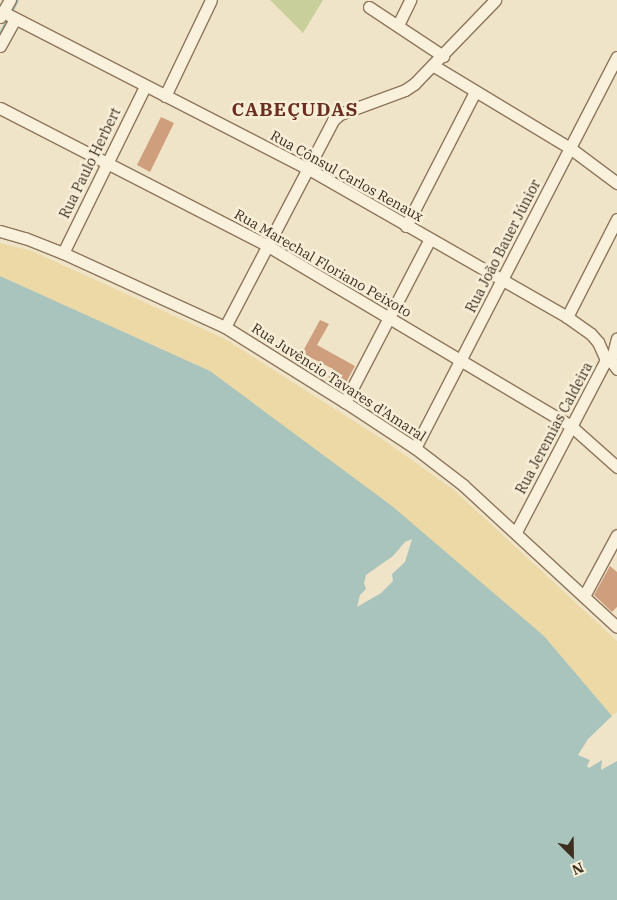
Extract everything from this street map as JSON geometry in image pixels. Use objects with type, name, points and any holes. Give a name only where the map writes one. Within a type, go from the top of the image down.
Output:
[{"type":"street","points":[[2,14],[10,0]]},
{"type":"street","points":[[165,96],[211,0]]},
{"type":"street","points":[[398,25],[410,0]]},
{"type":"street","points":[[225,327],[333,120],[340,114],[405,90],[434,66],[495,0]]},
{"type":"street","points":[[369,6],[443,56]]},
{"type":"street","name":"Rua Cônsul Carlos Renaux","points":[[2,14],[307,168],[567,317],[591,334],[598,342],[606,360]]},
{"type":"street","points":[[0,46],[15,19]]},
{"type":"street","name":"Rua João Bauer Júnior","points":[[415,448],[462,361],[617,57]]},
{"type":"street","points":[[434,66],[570,148],[617,183]]},
{"type":"street","name":"Rua Paulo Herbert","points":[[63,253],[145,86]]},
{"type":"street","points":[[406,226],[475,92]]},
{"type":"street","name":"Rua Marechal Floriano Peixoto","points":[[0,108],[268,246],[571,426],[617,468]]},
{"type":"street","points":[[567,317],[617,219]]},
{"type":"street","name":"Rua Juvêncio Tavares d'Amaral","points":[[0,231],[63,253],[225,327],[345,402],[415,448],[463,485],[617,627]]},
{"type":"street","points":[[345,402],[430,239]]},
{"type":"street","name":"Rua Jeremias Caldeira","points":[[516,532],[606,360],[613,354],[617,338]]},
{"type":"street","points":[[606,360],[611,361],[617,370]]},
{"type":"street","points":[[584,596],[617,536]]},
{"type":"green space","points":[[270,0],[323,0],[303,33]]},
{"type":"sand","points":[[0,243],[32,251],[225,339],[385,441],[454,490],[617,641],[617,712],[612,716],[544,636],[210,371],[0,276]]},
{"type":"water","points":[[0,276],[210,371],[392,506],[544,636],[612,716],[588,739],[578,755],[590,760],[587,766],[589,768],[602,760],[601,770],[617,761],[617,900],[0,900]],"holes":[[[412,539],[405,562],[392,574],[393,581],[381,593],[357,607],[360,595],[366,589],[364,583],[366,575],[393,556],[405,542]]]},
{"type":"building","points":[[161,117],[174,123],[150,172],[137,165]]},
{"type":"building","points":[[320,320],[329,324],[317,345],[355,366],[342,390],[326,381],[333,369],[302,353]]},
{"type":"building","points":[[610,566],[617,572],[617,607],[612,612],[594,595]]},
{"type":"waterway","points":[[11,12],[17,0]]},
{"type":"waterway","points":[[0,33],[7,19]]},
{"type":"district","name":"CABEÇUDAS","points":[[295,110]]}]
